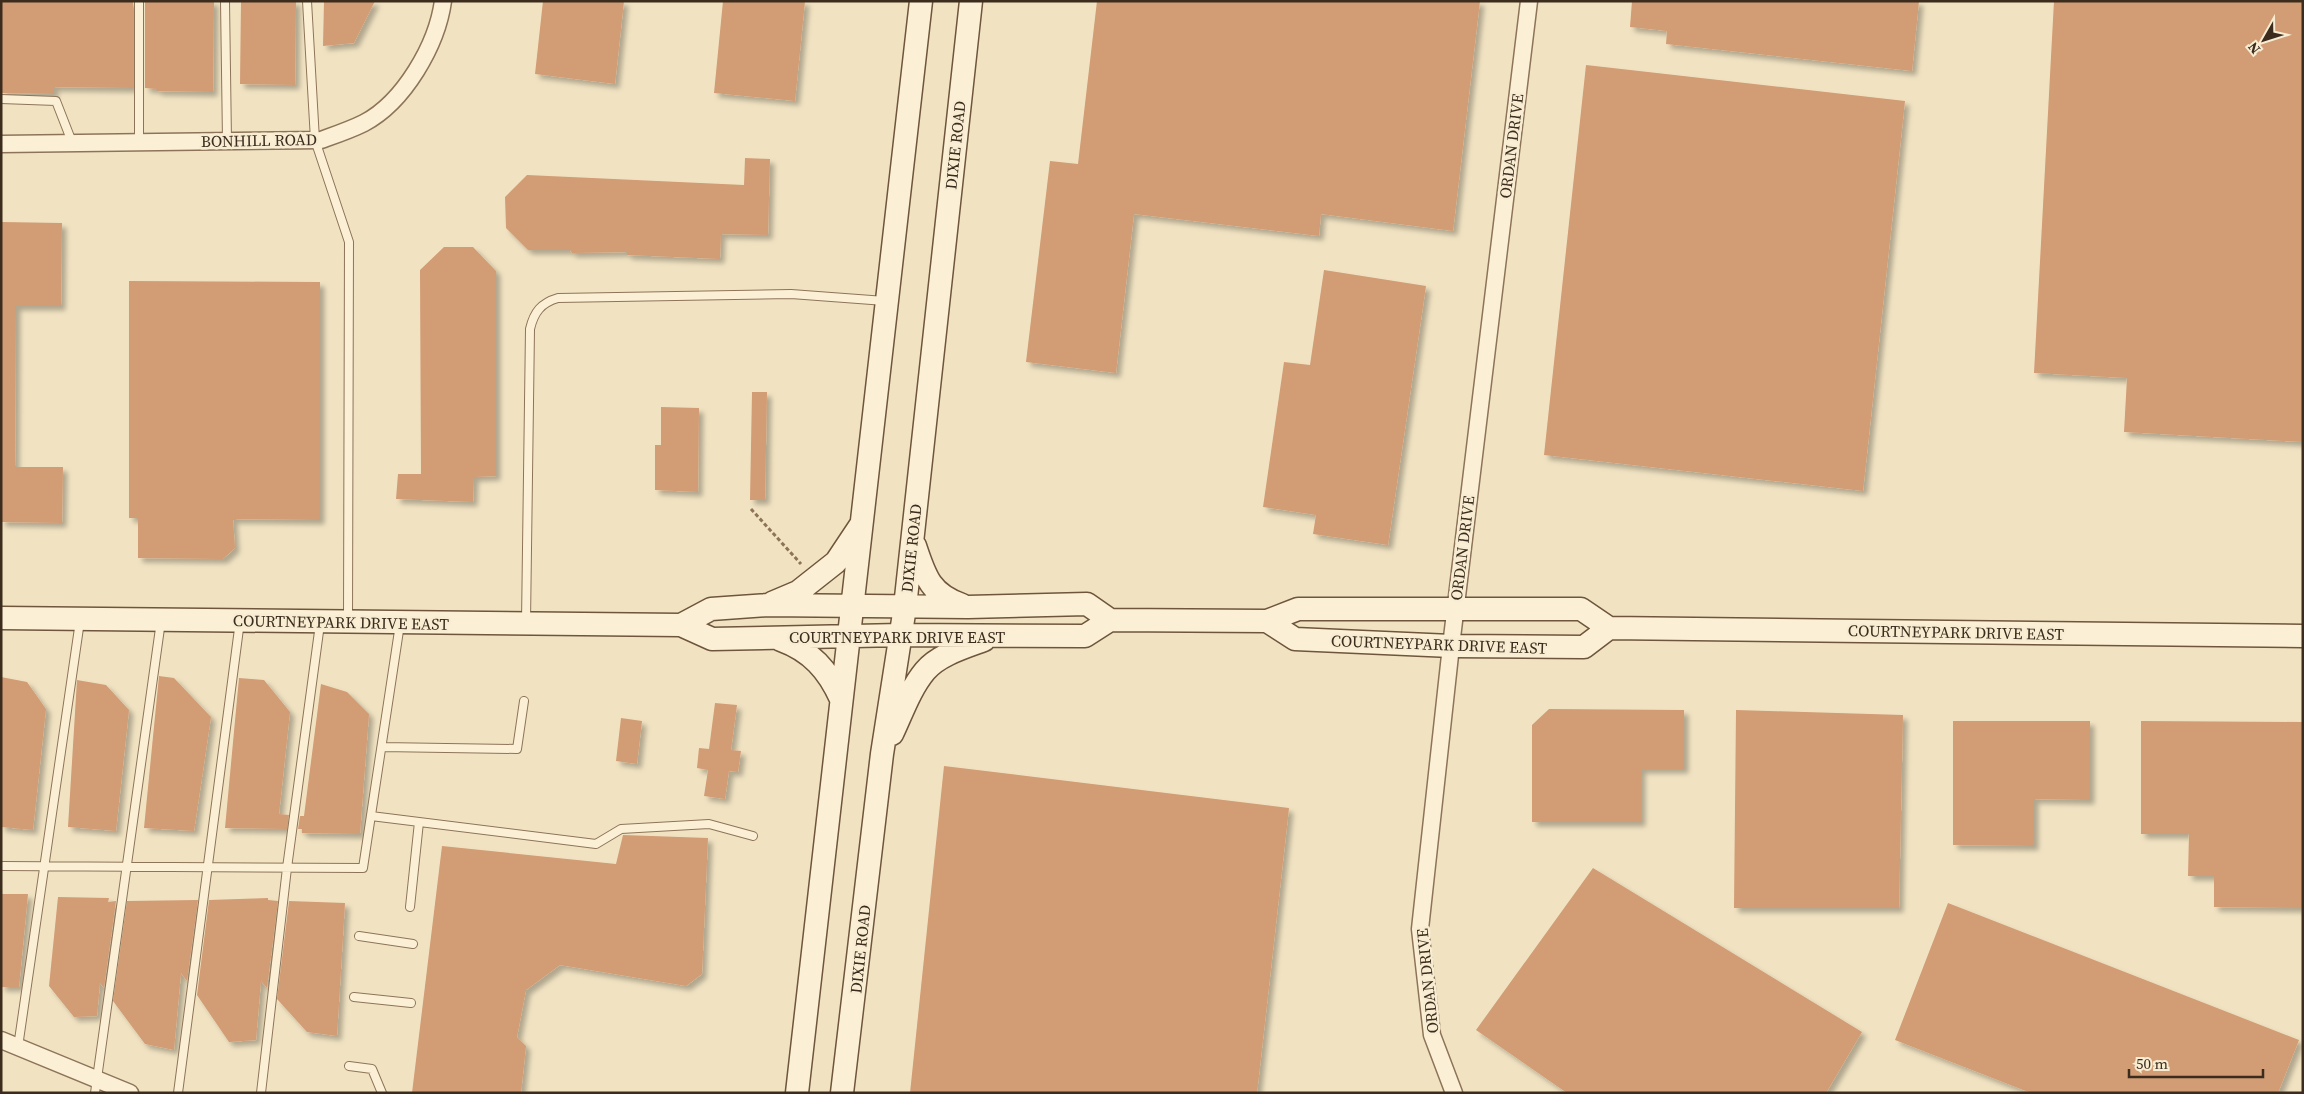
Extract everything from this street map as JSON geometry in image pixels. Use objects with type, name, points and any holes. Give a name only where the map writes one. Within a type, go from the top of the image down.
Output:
[{"type":"main road","points":[[797,1093],[921,1]]},
{"type":"main road","name":"DIXIE ROAD","points":[[842,1093],[882,754],[905,607],[972,1]]},
{"type":"main road","points":[[767,605],[798,592],[836,562],[861,525]]},
{"type":"main road","points":[[912,535],[923,572],[934,589],[950,600],[968,607]]},
{"type":"main road","name":"COURTNEYPARK DRIVE EAST","points":[[681,625],[711,609],[767,605],[968,607],[1087,604],[1110,620]]},
{"type":"main road","name":"COURTNEYPARK DRIVE EAST","points":[[1,618],[681,625],[712,639],[849,638],[900,635],[1086,636],[1110,620],[1267,621],[1298,609],[1581,609],[1610,628],[2303,636]]},
{"type":"main road","name":"COURTNEYPARK DRIVE EAST","points":[[1267,621],[1294,639],[1450,646],[1584,647],[1610,628]]},
{"type":"main road","points":[[882,754],[913,690],[926,670],[954,651],[996,636]]},
{"type":"main road","points":[[776,638],[810,654],[834,682],[841,699]]},
{"type":"street","name":"BONHILL ROAD","points":[[1,144],[321,140],[365,122],[397,98],[420,66],[441,19],[443,1]]},
{"type":"street","name":"ORDAN DRIVE","points":[[1454,1093],[1432,1035],[1420,929],[1450,646],[1529,1]]},
{"type":"street","points":[[1,1040],[96,1086],[130,1093]]},
{"type":"lane","points":[[139,1],[139,143]]},
{"type":"lane","points":[[225,1],[226,142]]},
{"type":"lane","points":[[307,1],[315,140],[349,242],[348,622]]},
{"type":"lane","points":[[1,99],[56,101],[72,142]]},
{"type":"lane","points":[[526,624],[530,329],[532,318],[538,308],[547,301],[558,298],[791,294],[887,301]]},
{"type":"lane","points":[[18,1047],[80,619]]},
{"type":"lane","points":[[96,1086],[161,620]]},
{"type":"lane","points":[[178,1093],[240,620]]},
{"type":"lane","points":[[261,1093],[287,868],[321,621]]},
{"type":"lane","points":[[1,866],[363,868],[401,622]]},
{"type":"lane","points":[[382,747],[517,749],[524,701]]},
{"type":"lane","points":[[371,816],[596,844],[621,829],[709,824],[753,836]]},
{"type":"lane","points":[[410,907],[419,822]]},
{"type":"lane","points":[[358,936],[413,944]]},
{"type":"lane","points":[[354,997],[411,1003]]},
{"type":"lane","points":[[349,1066],[372,1069],[382,1093]]},
{"type":"path","points":[[751,509],[806,569]]},
{"type":"building","points":[[1,1],[133,1],[133,88],[54,87],[54,94],[1,93]]},
{"type":"building","points":[[145,1],[214,1],[213,92],[157,91],[157,89],[145,88]]},
{"type":"building","points":[[241,1],[296,1],[295,85],[240,84]]},
{"type":"building","points":[[324,1],[375,1],[354,43],[323,46]]},
{"type":"building","points":[[543,1],[624,1],[615,84],[535,74]]},
{"type":"building","points":[[723,1],[805,1],[795,101],[714,93]]},
{"type":"building","points":[[1097,1],[1480,1],[1453,231],[1321,214],[1319,236],[1134,214],[1116,373],[1026,362],[1050,161],[1078,164]]},
{"type":"building","points":[[1632,1],[1919,1],[1912,71],[1666,44],[1667,31],[1630,27]]},
{"type":"building","points":[[2054,1],[2303,1],[2303,442],[2124,432],[2127,378],[2034,373]]},
{"type":"building","points":[[1586,65],[1905,101],[1863,491],[1544,455]]},
{"type":"building","points":[[745,158],[770,159],[768,235],[721,234],[720,259],[627,255],[627,252],[572,253],[570,250],[528,250],[506,228],[505,197],[527,175],[744,185]]},
{"type":"building","points":[[1,222],[62,223],[61,306],[16,306],[15,467],[63,467],[62,523],[1,522]]},
{"type":"building","points":[[444,247],[473,247],[496,271],[496,476],[474,477],[473,502],[396,499],[398,474],[421,474],[420,270]]},
{"type":"building","points":[[1324,270],[1426,286],[1388,545],[1313,534],[1316,515],[1263,507],[1284,362],[1310,365]]},
{"type":"building","points":[[129,281],[320,282],[320,520],[233,519],[235,548],[223,559],[138,558],[138,518],[129,518]]},
{"type":"building","points":[[752,392],[767,392],[765,500],[750,500]]},
{"type":"building","points":[[661,407],[699,408],[698,492],[655,490],[655,445],[661,445]]},
{"type":"building","points":[[159,676],[174,678],[211,717],[194,831],[144,828]]},
{"type":"building","points":[[1,677],[27,682],[46,709],[33,830],[1,827]]},
{"type":"building","points":[[239,678],[264,680],[290,712],[279,814],[289,815],[287,829],[225,828]]},
{"type":"building","points":[[77,680],[106,685],[129,710],[116,831],[68,827]]},
{"type":"building","points":[[321,684],[347,692],[369,714],[360,834],[302,833],[302,829],[298,829],[300,816],[304,816]]},
{"type":"building","points":[[715,703],[737,705],[731,750],[741,751],[738,772],[729,771],[725,799],[704,796],[708,770],[697,768],[699,748],[709,749]]},
{"type":"building","points":[[1549,709],[1684,710],[1684,769],[1641,769],[1641,822],[1532,822],[1532,725]]},
{"type":"building","points":[[1736,710],[1903,715],[1899,908],[1734,908]]},
{"type":"building","points":[[621,718],[642,721],[637,764],[616,761]]},
{"type":"building","points":[[1953,721],[2090,721],[2090,800],[2034,799],[2034,846],[1953,845]]},
{"type":"building","points":[[2141,721],[2303,722],[2303,908],[2214,907],[2214,876],[2188,876],[2189,834],[2141,834]]},
{"type":"building","points":[[944,766],[1289,808],[1257,1093],[910,1093]]},
{"type":"building","points":[[623,835],[708,838],[702,974],[686,986],[560,965],[526,990],[517,1037],[526,1046],[521,1093],[412,1093],[442,846],[616,864]]},
{"type":"building","points":[[1593,868],[1862,1032],[1826,1093],[1567,1093],[1476,1030]]},
{"type":"building","points":[[1,894],[28,894],[19,987],[1,987]]},
{"type":"building","points":[[58,897],[109,898],[108,902],[116,901],[104,988],[100,983],[97,1016],[74,1017],[49,986]]},
{"type":"building","points":[[268,898],[268,900],[278,901],[267,988],[261,981],[256,1040],[229,1042],[197,995],[209,900]]},
{"type":"building","points":[[198,900],[187,981],[181,973],[174,1050],[145,1044],[113,1001],[127,901]]},
{"type":"building","points":[[289,901],[345,903],[337,1036],[307,1032],[277,999]]},
{"type":"building","points":[[1948,903],[2299,1040],[2278,1093],[2031,1093],[1895,1040]]}]
